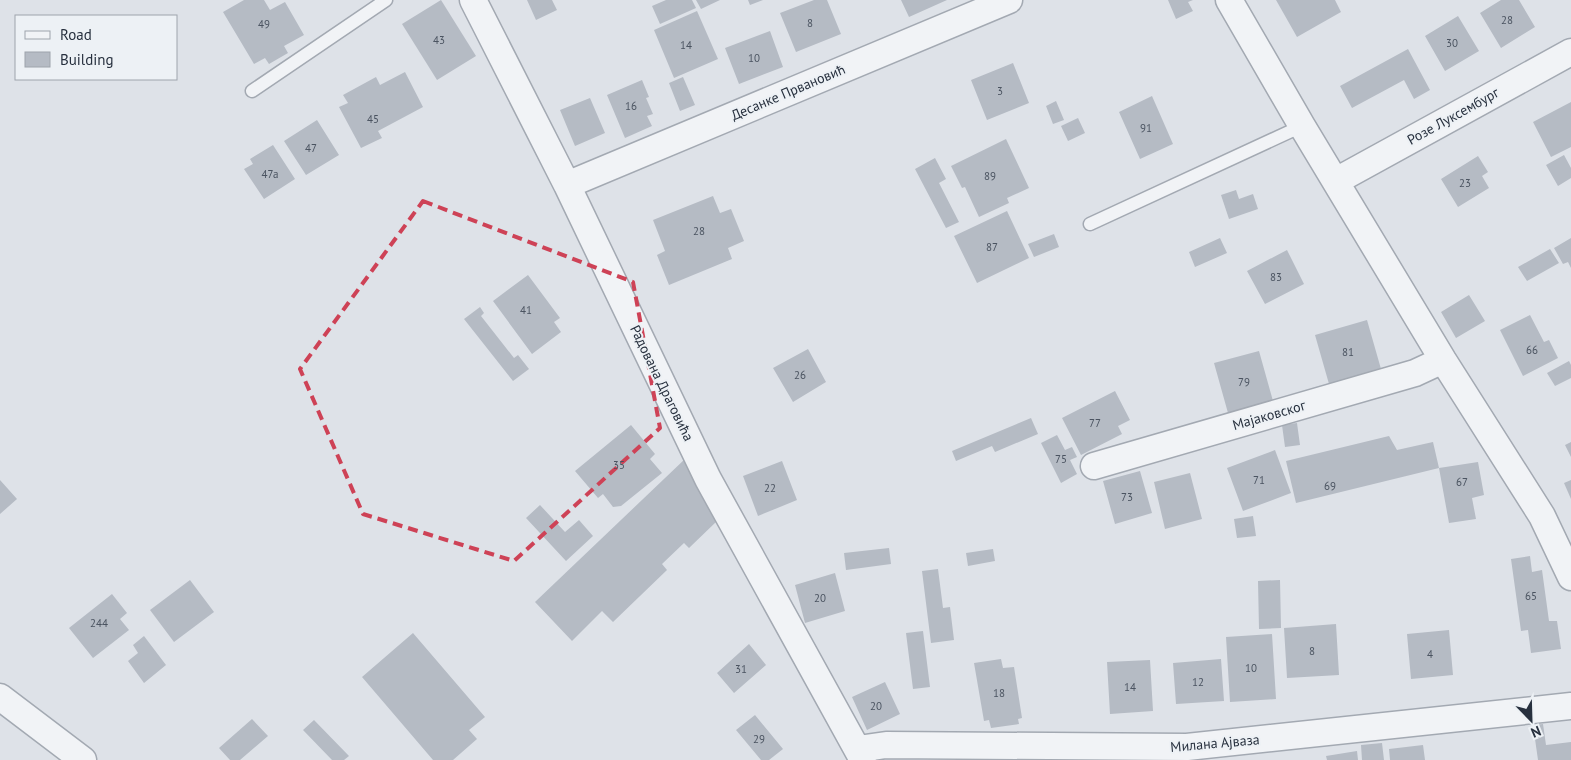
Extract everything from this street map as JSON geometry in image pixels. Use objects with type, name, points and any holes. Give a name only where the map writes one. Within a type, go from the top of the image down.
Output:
[{"type":"street","name":"Радована Драговића","points":[[473,0],[567,184],[708,479],[860,755]]},
{"type":"street","name":"Десанке Првановић","points":[[567,184],[1010,0]]},
{"type":"street","points":[[1229,0],[1302,126],[1443,360],[1542,516],[1571,577]]},
{"type":"street","name":"Розе Луксембург","points":[[1336,181],[1571,52]]},
{"type":"street","name":"Мајаковског","points":[[1094,466],[1415,373],[1443,360]]},
{"type":"street","points":[[0,697],[84,760]]},
{"type":"street","name":"Милана Ајваза","points":[[860,755],[886,746],[1187,747],[1571,706]]},
{"type":"lane","points":[[252,91],[386,0]]},
{"type":"lane","points":[[1090,224],[1302,126]]},
{"type":"highlighted area","points":[[423,201],[633,282],[660,428],[514,561],[363,514],[300,369]]},
{"type":"building","points":[[244,0],[264,0],[270,10],[285,2],[304,35],[284,46],[288,53],[269,64],[265,58],[254,64],[223,12]]},
{"type":"building","points":[[441,0],[476,56],[437,80],[402,24]]},
{"type":"building","points":[[527,0],[552,0],[557,10],[536,20]]},
{"type":"building","points":[[666,0],[692,0],[696,8],[660,24],[652,6]]},
{"type":"building","points":[[696,0],[720,0],[701,9]]},
{"type":"building","points":[[748,0],[763,0],[750,5]]},
{"type":"building","points":[[814,0],[827,0],[841,34],[796,52],[780,13]]},
{"type":"building","points":[[901,0],[947,0],[909,17]]},
{"type":"building","points":[[1168,0],[1193,0],[1188,2],[1193,11],[1176,19]]},
{"type":"building","points":[[1276,0],[1335,0],[1341,12],[1297,37]]},
{"type":"building","points":[[1501,0],[1519,0],[1535,27],[1501,48],[1480,13]]},
{"type":"building","points":[[697,11],[718,59],[674,78],[654,30]]},
{"type":"building","points":[[1458,16],[1479,51],[1445,71],[1425,36]]},
{"type":"building","points":[[770,31],[783,67],[739,84],[725,48]]},
{"type":"building","points":[[1408,49],[1430,90],[1414,99],[1404,80],[1352,108],[1340,86]]},
{"type":"building","points":[[1013,63],[1029,103],[987,120],[971,80]]},
{"type":"building","points":[[405,72],[423,107],[378,131],[382,138],[361,148],[339,107],[348,103],[343,95],[376,77],[380,85]]},
{"type":"building","points":[[683,77],[695,105],[680,111],[669,83]]},
{"type":"building","points":[[642,80],[649,97],[646,98],[653,114],[647,116],[652,126],[625,138],[607,95]]},
{"type":"building","points":[[1152,96],[1173,144],[1140,159],[1119,112]]},
{"type":"building","points":[[590,98],[605,133],[575,146],[560,110]]},
{"type":"building","points":[[1056,101],[1064,120],[1053,124],[1046,106]]},
{"type":"building","points":[[1571,102],[1571,147],[1551,157],[1533,122]]},
{"type":"building","points":[[1078,118],[1085,133],[1068,141],[1061,126]]},
{"type":"building","points":[[317,120],[339,155],[306,175],[284,141]]},
{"type":"building","points":[[1006,139],[1029,188],[1007,198],[1009,203],[979,217],[965,187],[962,188],[951,166]]},
{"type":"building","points":[[273,145],[295,179],[264,199],[244,169],[253,164],[250,159]]},
{"type":"building","points":[[1564,155],[1571,168],[1571,178],[1558,186],[1546,165]]},
{"type":"building","points":[[1478,156],[1488,172],[1482,176],[1489,188],[1458,207],[1441,179]]},
{"type":"building","points":[[935,158],[946,179],[939,183],[959,222],[946,228],[915,169]]},
{"type":"building","points":[[1236,190],[1239,199],[1253,194],[1258,209],[1229,219],[1221,195]]},
{"type":"building","points":[[713,196],[720,213],[731,209],[744,241],[728,248],[732,259],[669,285],[657,255],[665,251],[653,220]]},
{"type":"building","points":[[1007,211],[1029,258],[977,283],[954,236]]},
{"type":"building","points":[[1054,234],[1059,247],[1034,257],[1028,244]]},
{"type":"building","points":[[1220,238],[1227,253],[1195,267],[1189,252]]},
{"type":"building","points":[[1571,238],[1571,268],[1568,262],[1563,264],[1554,248]]},
{"type":"building","points":[[1550,249],[1559,263],[1527,281],[1518,267]]},
{"type":"building","points":[[1287,250],[1304,284],[1265,304],[1247,271]]},
{"type":"building","points":[[528,275],[560,318],[554,322],[561,332],[532,354],[493,301]]},
{"type":"building","points":[[1469,295],[1485,321],[1456,338],[1441,312]]},
{"type":"building","points":[[480,307],[484,313],[481,316],[514,358],[518,355],[529,369],[513,381],[464,319]]},
{"type":"building","points":[[1530,315],[1544,342],[1549,340],[1558,358],[1523,376],[1500,330]]},
{"type":"building","points":[[1367,320],[1381,369],[1329,384],[1315,335]]},
{"type":"building","points":[[808,349],[826,382],[793,402],[773,368]]},
{"type":"building","points":[[1259,351],[1273,401],[1228,413],[1214,363]]},
{"type":"building","points":[[1569,361],[1571,365],[1571,378],[1555,386],[1547,373]]},
{"type":"building","points":[[1115,391],[1130,420],[1118,426],[1122,434],[1081,455],[1062,418]]},
{"type":"building","points":[[1031,418],[1038,434],[995,452],[992,446],[956,461],[952,451]]},
{"type":"building","points":[[1297,423],[1300,445],[1285,447],[1282,425]]},
{"type":"building","points":[[631,425],[655,454],[650,459],[662,473],[621,506],[613,507],[603,494],[598,498],[575,471]]},
{"type":"building","points":[[1057,435],[1065,450],[1072,447],[1077,457],[1070,460],[1077,474],[1061,483],[1041,443]]},
{"type":"building","points":[[1389,436],[1397,450],[1433,442],[1439,468],[1296,503],[1286,461]]},
{"type":"building","points":[[1571,442],[1571,457],[1565,445]]},
{"type":"building","points":[[1275,450],[1291,493],[1243,511],[1227,468]]},
{"type":"building","points":[[686,458],[716,522],[689,548],[684,543],[662,564],[667,570],[613,622],[602,611],[572,641],[535,602]]},
{"type":"building","points":[[782,461],[797,500],[758,516],[743,476]]},
{"type":"building","points":[[1478,462],[1484,495],[1472,498],[1476,519],[1449,523],[1439,468]]},
{"type":"building","points":[[1140,471],[1152,513],[1115,524],[1103,481]]},
{"type":"building","points":[[1190,473],[1202,519],[1165,529],[1154,482]]},
{"type":"building","points":[[0,480],[17,499],[0,514]]},
{"type":"building","points":[[1571,480],[1571,499],[1564,483]]},
{"type":"building","points":[[540,505],[565,532],[579,520],[593,536],[566,561],[526,518]]},
{"type":"building","points":[[1253,516],[1256,536],[1237,538],[1234,519]]},
{"type":"building","points":[[889,548],[891,564],[846,570],[844,553]]},
{"type":"building","points":[[993,549],[995,561],[968,566],[966,553]]},
{"type":"building","points":[[1530,556],[1532,572],[1542,570],[1549,621],[1557,621],[1561,649],[1531,653],[1528,630],[1521,631],[1511,559]]},
{"type":"building","points":[[938,569],[943,608],[950,607],[954,640],[931,643],[922,571]]},
{"type":"building","points":[[835,573],[845,611],[805,623],[795,585]]},
{"type":"building","points":[[190,580],[214,612],[174,642],[150,610]]},
{"type":"building","points":[[1280,580],[1281,628],[1259,629],[1258,581]]},
{"type":"building","points":[[112,594],[127,613],[120,619],[129,630],[93,658],[69,628]]},
{"type":"building","points":[[1336,624],[1339,675],[1287,678],[1284,628]]},
{"type":"building","points":[[1449,630],[1453,675],[1411,679],[1407,634]]},
{"type":"building","points":[[923,631],[930,687],[913,689],[906,633]]},
{"type":"building","points":[[413,633],[485,717],[469,730],[477,739],[453,760],[433,760],[362,677]]},
{"type":"building","points":[[1272,634],[1276,699],[1230,702],[1226,637]]},
{"type":"building","points":[[144,636],[166,665],[144,683],[128,661],[138,653],[133,645]]},
{"type":"building","points":[[749,644],[766,665],[734,693],[717,673]]},
{"type":"building","points":[[1001,659],[1003,668],[1014,667],[1022,718],[1018,719],[1019,724],[991,728],[989,720],[984,721],[974,663]]},
{"type":"building","points":[[1221,659],[1224,701],[1176,704],[1173,663]]},
{"type":"building","points":[[1150,660],[1153,711],[1110,714],[1107,662]]},
{"type":"building","points":[[885,682],[900,714],[867,730],[852,697]]},
{"type":"building","points":[[755,715],[783,749],[769,760],[761,760],[736,730]]},
{"type":"building","points":[[252,719],[268,736],[240,760],[230,760],[219,748]]},
{"type":"building","points":[[314,720],[349,756],[344,760],[332,760],[303,730]]},
{"type":"building","points":[[1543,724],[1546,745],[1571,742],[1571,760],[1538,760],[1533,725]]},
{"type":"building","points":[[1382,743],[1384,760],[1362,760],[1361,745]]},
{"type":"building","points":[[1423,745],[1425,760],[1390,760],[1389,749]]},
{"type":"building","points":[[1357,751],[1358,760],[1327,760],[1326,756]]}]
